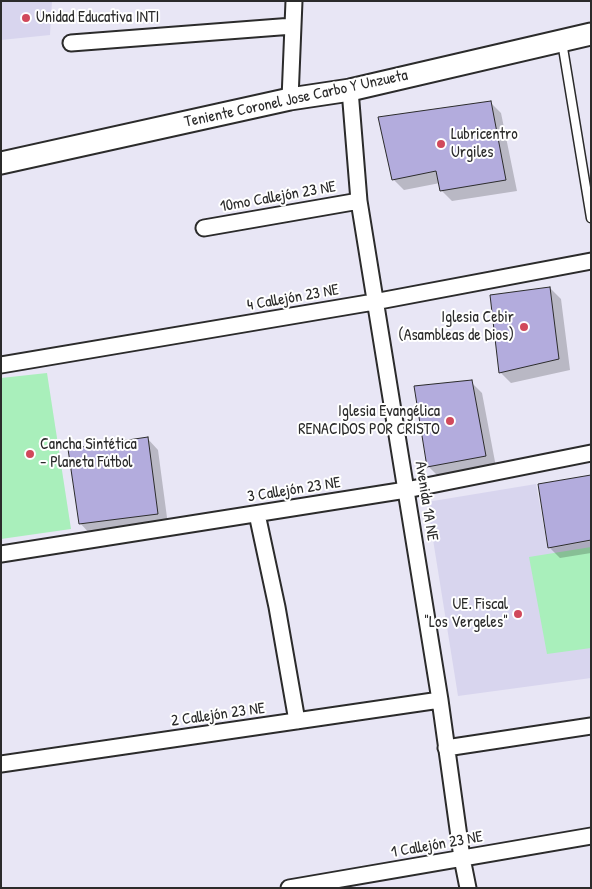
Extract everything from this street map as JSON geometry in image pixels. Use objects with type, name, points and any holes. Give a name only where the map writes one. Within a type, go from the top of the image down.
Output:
[{"type":"street","points":[[290,99],[294,1]]},
{"type":"street","points":[[71,44],[293,26]]},
{"type":"street","name":"Teniente Coronel Jose Carbo Y Unzueta","points":[[1,163],[290,99],[350,90],[591,34]]},
{"type":"street","name":"Avenida 1A NE","points":[[350,90],[359,202],[440,700],[462,858],[468,888]]},
{"type":"street","name":"10mo Callejón 23 NE","points":[[204,228],[359,202]]},
{"type":"street","name":"4 Callejón 23 NE","points":[[1,365],[374,302],[591,261]]},
{"type":"street","name":"3 Callejón 23 NE","points":[[1,554],[406,490],[591,453]]},
{"type":"street","points":[[257,514],[277,607],[297,721]]},
{"type":"street","name":"2 Callejón 23 NE","points":[[1,764],[440,700]]},
{"type":"street","points":[[446,748],[591,726]]},
{"type":"street","name":"1 Callejón 23 NE","points":[[289,888],[323,885],[462,858],[591,836]]},
{"type":"lane","points":[[562,40],[591,218]]},
{"type":"shaded area","name":"Unidad Educativa INTI","points":[[1,1],[52,1],[50,35],[1,40]]},
{"type":"shaded area","name":"UE. Fiscal \"Los Vergeles\"","points":[[536,484],[548,549],[591,541],[591,678],[458,696],[427,502]]},
{"type":"green space","name":"Cancha Sintética - Planeta Fútbol","points":[[47,373],[71,529],[1,539],[1,378]]},
{"type":"green space","points":[[591,547],[591,648],[547,654],[529,557]]},
{"type":"building","name":"Lubricentro Urgiles","points":[[491,101],[506,180],[440,191],[436,171],[392,180],[378,117]]},
{"type":"building","name":"Iglesia Cebir (Asambleas de Dios)","points":[[550,287],[559,359],[499,373],[490,295]]},
{"type":"building","name":"Iglesia Evangélica RENACIDOS POR CRISTO","points":[[472,380],[486,456],[427,467],[414,386]]},
{"type":"building","points":[[148,437],[158,514],[79,524],[68,449]]},
{"type":"building","points":[[591,475],[591,540],[548,548],[538,484]]},
{"type":"place","name":"Unidad Educativa INTI","points":[[26,18]]},
{"type":"place","name":"Lubricentro Urgiles","points":[[441,144]]},
{"type":"place","name":"Iglesia Cebir (Asambleas de Dios)","points":[[524,327]]},
{"type":"place","name":"Iglesia Evangélica RENACIDOS POR CRISTO","points":[[450,421]]},
{"type":"place","name":"Cancha Sintética - Planeta Fútbol","points":[[30,454]]},
{"type":"place","name":"UE. Fiscal \"Los Vergeles\"","points":[[518,614]]}]
